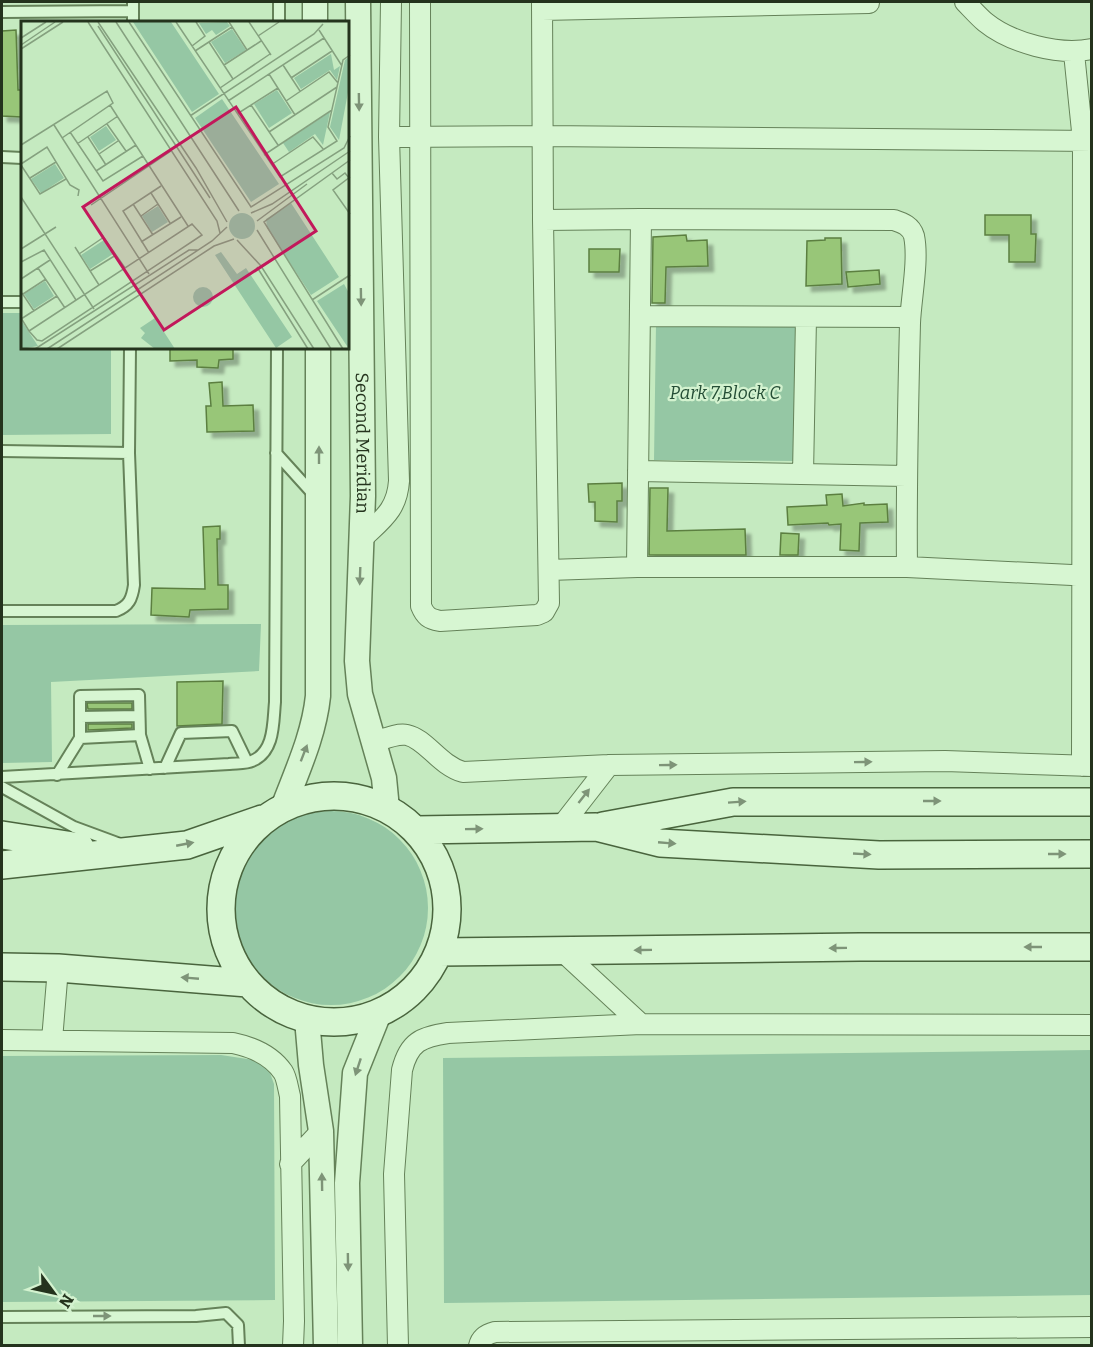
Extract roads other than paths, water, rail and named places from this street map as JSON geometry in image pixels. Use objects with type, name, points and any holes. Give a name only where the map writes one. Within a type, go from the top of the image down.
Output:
[{"type":"main road","points":[[2,865],[187,844],[274,813],[297,802],[325,796],[345,796],[376,803],[400,816],[416,830],[433,854],[444,880],[446,923],[439,952],[424,977],[402,999],[379,1013],[338,1022],[307,1019],[286,1012],[263,998],[232,963],[224,944],[219,914],[226,880],[239,847],[274,813]]},
{"type":"main road","points":[[416,830],[596,827],[733,802],[1092,802]]},
{"type":"main road","points":[[596,827],[660,843],[879,855],[1092,854]]},
{"type":"main road","points":[[2,835],[129,851]]},
{"type":"main road","points":[[439,952],[1092,947]]},
{"type":"main road","points":[[2,967],[58,968],[248,983]]},
{"type":"street","points":[[315,2],[315,21]]},
{"type":"street","name":"Second Meridian","points":[[358,2],[363,496],[357,661],[358,681],[384,778],[387,809]]},
{"type":"street","points":[[361,540],[385,517],[398,496],[389,137],[392,2]]},
{"type":"street","points":[[420,2],[421,606],[424,615],[440,621],[537,615],[544,612],[549,603],[542,5],[870,3]]},
{"type":"street","points":[[374,742],[392,736],[407,735],[415,738],[451,768],[463,772],[609,765],[945,761],[1087,766],[1088,141],[1083,51],[1028,45],[985,22],[965,2]]},
{"type":"street","points":[[389,137],[543,136],[1088,141]]},
{"type":"street","points":[[637,567],[641,219]]},
{"type":"street","points":[[543,220],[894,220],[905,223],[913,233],[915,245],[910,317],[906,476],[907,567]]},
{"type":"street","points":[[640,316],[910,317]]},
{"type":"street","points":[[803,474],[806,318]]},
{"type":"street","points":[[274,813],[316,718],[320,654],[318,350]]},
{"type":"street","points":[[638,471],[906,476]]},
{"type":"street","points":[[549,570],[637,567],[907,567],[1087,576]]},
{"type":"street","points":[[560,828],[609,765]]},
{"type":"street","points":[[562,951],[641,1024]]},
{"type":"street","points":[[52,1040],[58,968]]},
{"type":"street","points":[[350,1346],[347,1183],[355,1073],[379,1013]]},
{"type":"street","points":[[307,1019],[321,1131],[326,1346]]},
{"type":"street","points":[[398,1346],[394,1174],[402,1070],[406,1054],[414,1043],[431,1035],[641,1024],[1092,1025]]},
{"type":"street","points":[[2,1040],[233,1043],[250,1047],[267,1057],[284,1073],[290,1096],[293,1346]]},
{"type":"street","points":[[290,1164],[321,1131]]},
{"type":"street","points":[[478,1346],[480,1340],[486,1335],[495,1332],[594,1338],[1050,1336],[1092,1327]]},
{"type":"lane","points":[[279,2],[279,21]]},
{"type":"lane","points":[[2,12],[133,12]]},
{"type":"lane","points":[[2,158],[21,158]]},
{"type":"lane","points":[[2,302],[21,302]]},
{"type":"lane","points":[[2,611],[116,611],[126,607],[132,598],[134,585],[129,453],[129,350]]},
{"type":"lane","points":[[2,777],[247,762],[253,761],[261,754],[272,740],[277,350]]},
{"type":"lane","points":[[2,451],[129,453]]},
{"type":"lane","points":[[276,453],[319,500]]},
{"type":"lane","points":[[57,775],[80,738],[80,696],[139,695],[140,735],[150,769]]},
{"type":"lane","points":[[80,717],[140,716]]},
{"type":"lane","points":[[165,768],[181,733],[232,731],[247,762]]},
{"type":"lane","points":[[80,738],[140,735]]},
{"type":"lane","points":[[2,787],[74,827],[129,851]]},
{"type":"lane","points":[[2,1317],[196,1316],[226,1313],[238,1325],[239,1346]]},
{"type":"park label","name":"Park 7,Block C","points":[[725,393]]}]
